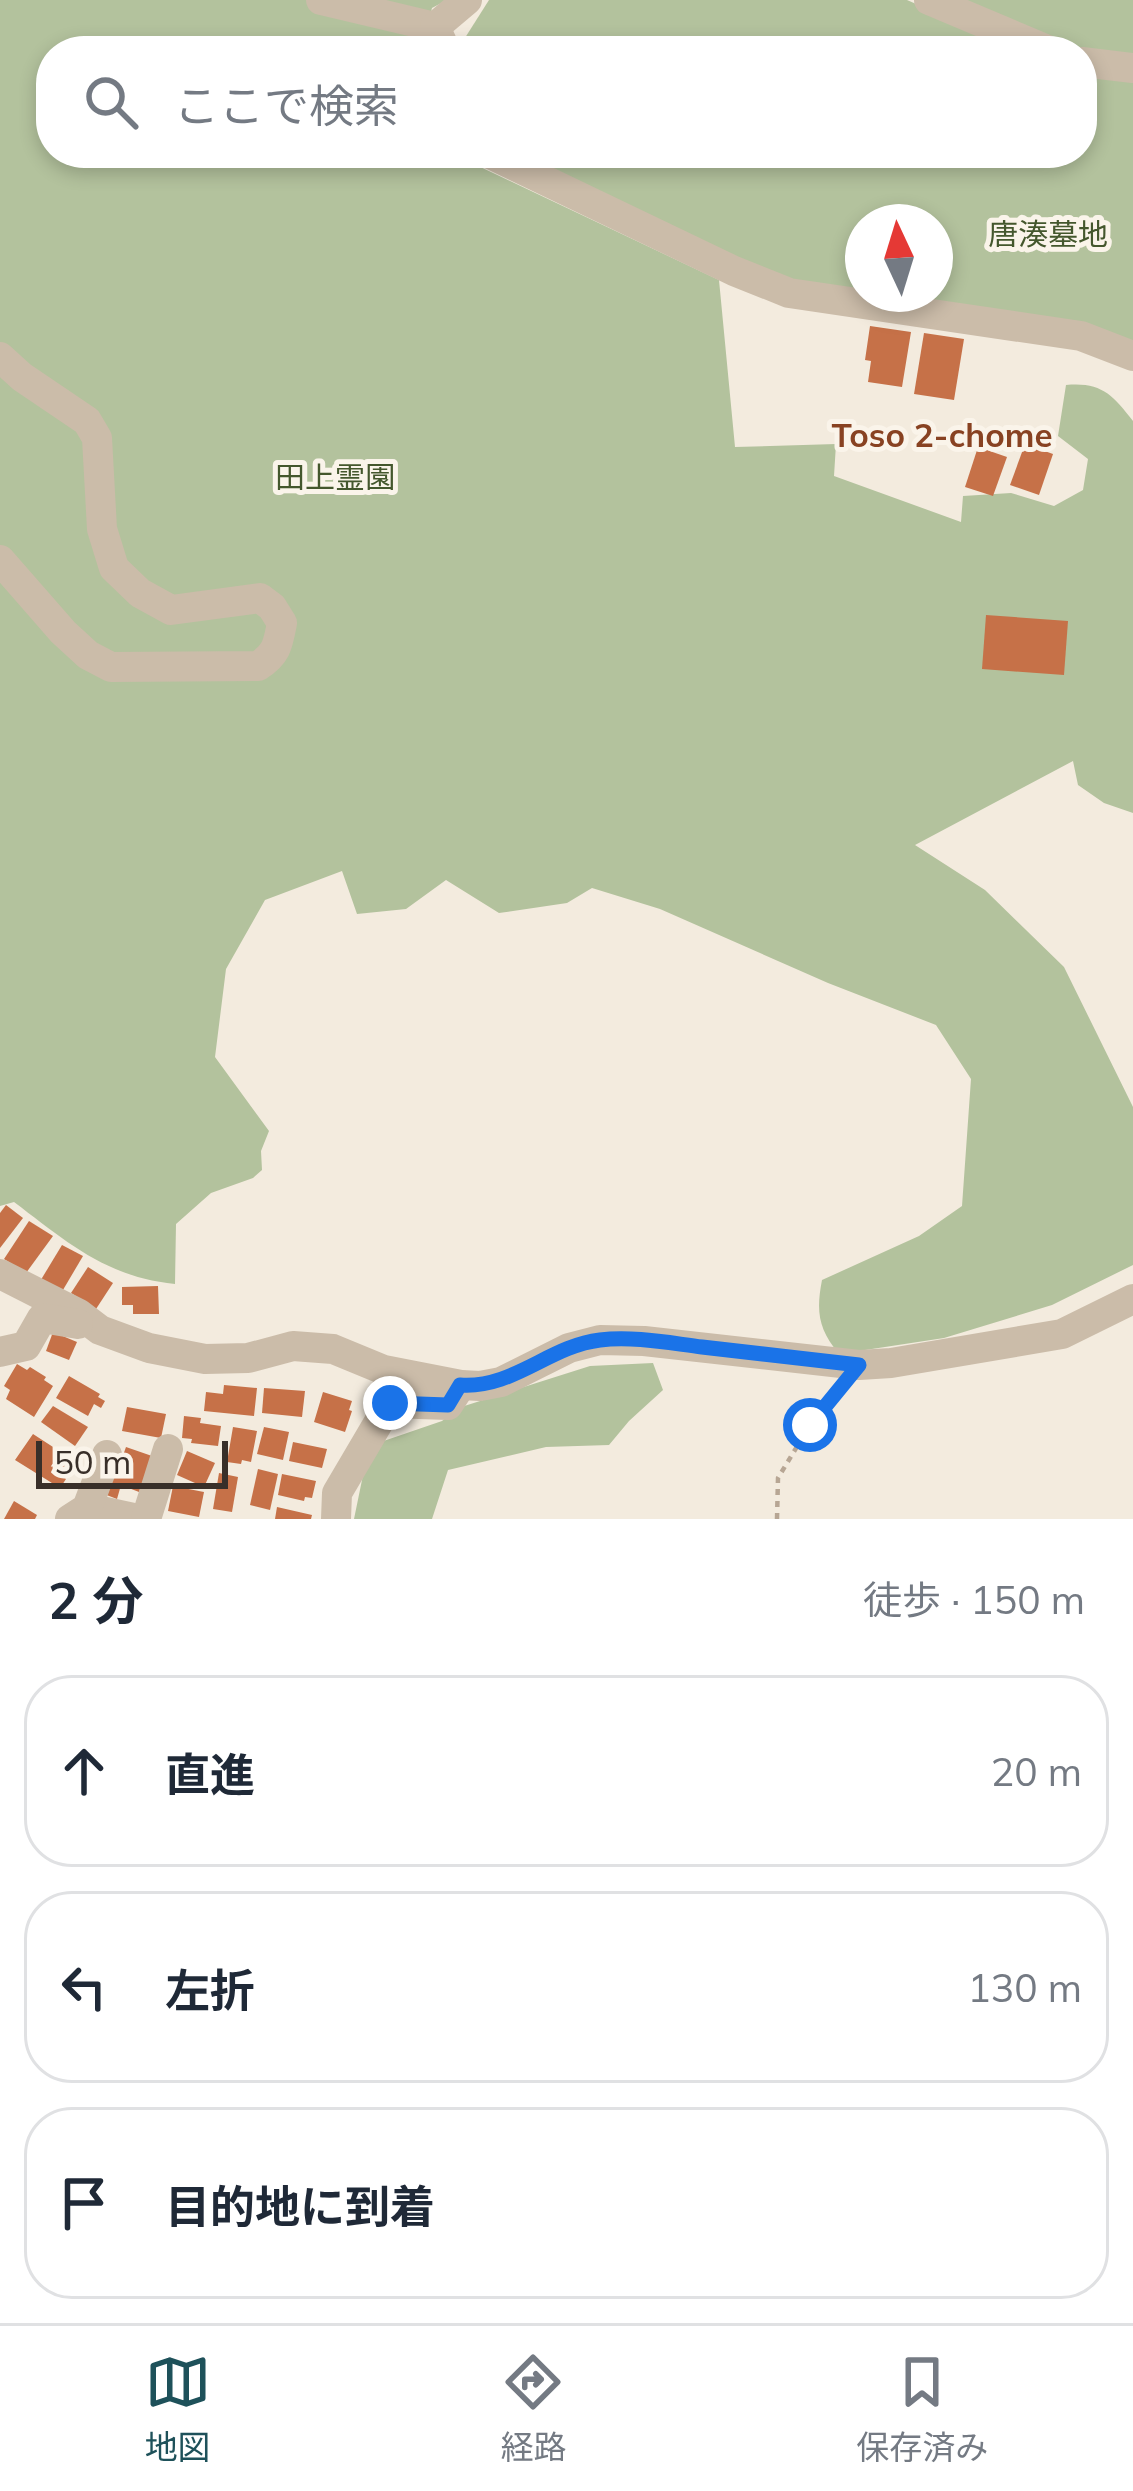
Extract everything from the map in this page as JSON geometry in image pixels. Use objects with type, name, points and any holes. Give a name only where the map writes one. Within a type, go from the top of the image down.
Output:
[{"type":"street","points":[[321,0],[432,36]]},
{"type":"street","points":[[443,36],[467,0]]},
{"type":"street","points":[[929,0],[1014,36]]},
{"type":"street","points":[[1097,64],[1133,68]]},
{"type":"street","points":[[519,168],[789,293],[1081,336],[1133,356]]},
{"type":"street","points":[[0,357],[87,422],[97,437],[102,529],[114,568],[140,593],[171,610],[260,598],[283,623],[277,646],[257,666],[111,667],[88,655],[63,632],[0,560]]},
{"type":"street","points":[[0,1274],[79,1314],[100,1330]]},
{"type":"street","points":[[0,1352],[26,1346],[42,1318],[205,1359],[248,1358],[292,1346],[333,1349],[384,1370],[480,1387],[501,1382],[569,1348],[600,1340],[859,1365],[891,1363],[1062,1334],[1133,1299]]},
{"type":"street","points":[[336,1519],[337,1493],[390,1403],[448,1405],[460,1385]]},
{"type":"street","points":[[106,1455],[79,1513],[135,1518],[168,1449]]},
{"type":"path","points":[[777,1519],[778,1478],[810,1425],[859,1365]]},
{"type":"green space","name":"田上霊園","points":[[0,0],[447,0],[432,8],[425,36],[36,36],[36,168],[483,168],[719,280],[735,447],[836,444],[834,476],[961,522],[963,496],[1011,493],[1054,506],[1083,490],[1088,459],[1058,436],[1066,385],[1105,392],[1133,421],[1133,813],[1104,803],[1078,785],[1073,761],[915,845],[985,890],[1064,967],[1133,1107],[1133,1265],[1052,1305],[944,1338],[839,1354],[820,1319],[822,1280],[919,1236],[962,1206],[971,1079],[936,1025],[660,909],[592,888],[567,903],[499,913],[446,880],[406,909],[357,914],[342,871],[265,900],[226,969],[215,1057],[269,1131],[261,1151],[262,1170],[211,1193],[176,1224],[175,1284],[108,1266],[14,1202],[0,1206]]},
{"type":"green space","points":[[489,0],[907,0],[990,36],[466,36]]},
{"type":"green space","points":[[952,0],[1133,0],[1133,57],[1097,51],[1097,36],[1045,36]]},
{"type":"green space","name":"唐湊墓地","points":[[1097,75],[1133,82],[1133,345],[953,308],[953,204],[845,204],[845,288],[751,267],[543,168],[1097,168]]},
{"type":"green space","points":[[653,1363],[663,1390],[609,1445],[546,1447],[448,1470],[432,1519],[354,1519],[369,1446],[442,1421],[458,1408],[590,1366]]},
{"type":"building","points":[[870,326],[911,332],[902,387],[868,382],[871,361],[865,360]]},
{"type":"building","points":[[924,333],[964,339],[954,400],[914,394]]},
{"type":"building","points":[[1025,444],[1053,454],[1039,495],[1010,485]]},
{"type":"building","points":[[978,447],[1007,457],[993,496],[965,487]]},
{"type":"building","points":[[986,615],[1068,621],[1064,675],[982,669]]},
{"type":"building","points":[[6,1205],[23,1218],[0,1248],[0,1213]]},
{"type":"building","points":[[29,1221],[53,1236],[26,1273],[4,1259]]},
{"type":"building","points":[[62,1245],[83,1256],[60,1295],[39,1283]]},
{"type":"building","points":[[88,1267],[113,1283],[96,1309],[71,1293]]},
{"type":"building","points":[[158,1286],[159,1314],[133,1314],[133,1305],[122,1305],[122,1287]]},
{"type":"building","points":[[53,1332],[77,1342],[69,1360],[46,1351]]},
{"type":"building","points":[[17,1364],[30,1367],[53,1386],[34,1417],[6,1399],[10,1390],[4,1386]]},
{"type":"building","points":[[69,1376],[100,1394],[105,1401],[101,1408],[94,1404],[88,1416],[56,1398]]},
{"type":"building","points":[[224,1385],[257,1388],[254,1416],[204,1411],[206,1392],[223,1394]]},
{"type":"building","points":[[264,1388],[305,1391],[302,1417],[262,1413]]},
{"type":"building","points":[[323,1392],[352,1401],[345,1432],[314,1422]]},
{"type":"building","points":[[53,1406],[88,1427],[75,1446],[41,1422]]},
{"type":"building","points":[[127,1407],[166,1414],[161,1438],[122,1431]]},
{"type":"building","points":[[184,1416],[221,1426],[218,1446],[182,1438]]},
{"type":"building","points":[[233,1427],[257,1431],[251,1462],[227,1462]]},
{"type":"building","points":[[264,1427],[289,1432],[283,1460],[257,1454]]},
{"type":"building","points":[[33,1434],[70,1458],[59,1474],[66,1479],[60,1488],[15,1460]]},
{"type":"building","points":[[293,1442],[327,1449],[322,1468],[289,1461]]},
{"type":"building","points":[[126,1447],[152,1456],[139,1492],[121,1485],[117,1499],[104,1494]]},
{"type":"building","points":[[187,1451],[215,1463],[204,1487],[177,1475]]},
{"type":"building","points":[[258,1469],[278,1474],[270,1510],[250,1505]]},
{"type":"building","points":[[219,1473],[238,1477],[232,1512],[213,1509]]},
{"type":"building","points":[[282,1474],[316,1481],[312,1498],[304,1501],[278,1495]]},
{"type":"building","points":[[173,1486],[204,1492],[199,1517],[168,1511]]},
{"type":"building","points":[[14,1501],[37,1515],[35,1519],[4,1519]]},
{"type":"building","points":[[277,1507],[312,1515],[311,1519],[275,1519]]},
{"type":"district","name":"Toso 2-chome","points":[[942,435]]},
{"type":"route","points":[[390,1403],[448,1405],[460,1385],[501,1382],[569,1348],[600,1340],[859,1365],[810,1425]]}]
